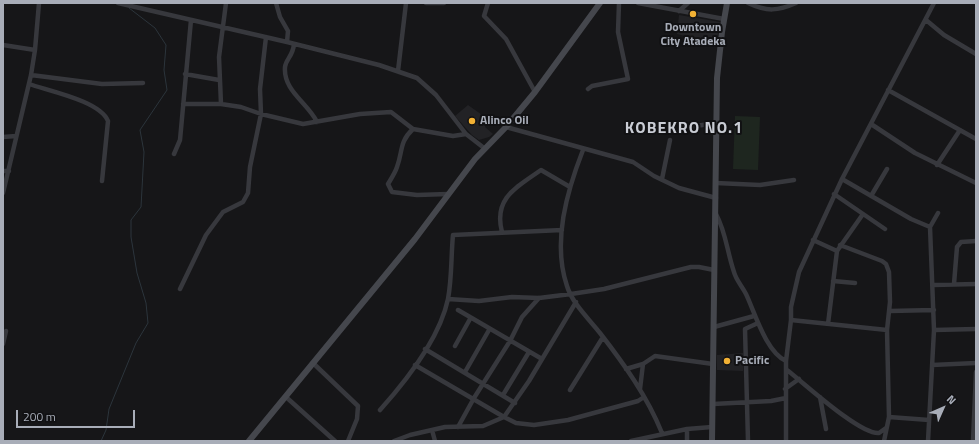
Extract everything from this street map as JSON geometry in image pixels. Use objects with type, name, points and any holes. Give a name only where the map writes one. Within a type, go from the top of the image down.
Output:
[{"type":"street","points":[[3,193],[31,75],[35,50],[39,3]]},
{"type":"street","points":[[119,3],[287,42],[398,71],[416,78],[425,84],[466,134],[484,148]]},
{"type":"street","points":[[221,104],[219,57],[226,3]]},
{"type":"street","points":[[276,3],[280,17],[288,31],[287,42]]},
{"type":"street","points":[[398,71],[406,3]]},
{"type":"street","points":[[426,3],[444,3]]},
{"type":"street","points":[[488,3],[484,16],[506,39],[535,92]]},
{"type":"street","points":[[249,441],[415,239],[484,148],[506,127],[535,92],[600,3]]},
{"type":"street","points":[[588,88],[628,79],[618,32],[619,3]]},
{"type":"street","points":[[638,3],[724,19]]},
{"type":"street","points":[[679,11],[688,3]]},
{"type":"street","points":[[712,441],[716,123],[719,55],[727,3]]},
{"type":"street","points":[[748,3],[764,10],[772,11],[796,3]]},
{"type":"street","points":[[786,441],[786,361],[791,307],[799,272],[834,194],[934,3]]},
{"type":"street","points":[[174,154],[180,140],[191,20]]},
{"type":"street","points":[[926,20],[944,36],[976,54]]},
{"type":"street","points":[[180,289],[206,235],[223,212],[242,202],[248,193],[250,167],[261,114],[260,89],[266,37]]},
{"type":"street","points":[[294,44],[293,53],[285,67],[291,91],[304,102],[317,122]]},
{"type":"street","points":[[3,45],[35,50]]},
{"type":"street","points":[[186,74],[219,80]]},
{"type":"street","points":[[31,75],[102,84],[143,83]]},
{"type":"street","points":[[29,84],[92,105],[105,114],[108,121],[102,181]]},
{"type":"street","points":[[888,90],[976,139]]},
{"type":"street","points":[[183,104],[221,104],[241,107],[261,114],[304,124],[360,114],[391,112],[413,129],[453,136],[466,134]]},
{"type":"street","points":[[689,127],[716,123]]},
{"type":"street","points":[[871,124],[904,146],[937,165],[976,183]]},
{"type":"street","points":[[506,127],[583,150],[633,162],[654,176],[680,188],[716,198]]},
{"type":"street","points":[[413,129],[406,136],[401,146],[397,166],[388,184],[392,192],[400,194],[448,194]]},
{"type":"street","points":[[937,165],[960,130]]},
{"type":"street","points":[[3,137],[16,136]]},
{"type":"street","points":[[662,179],[670,140]]},
{"type":"street","points":[[583,150],[570,187],[562,230],[561,252],[567,287],[576,302],[640,389],[662,433]]},
{"type":"street","points":[[871,196],[887,169]]},
{"type":"street","points":[[502,232],[500,212],[503,201],[541,170],[570,187]]},
{"type":"street","points":[[3,171],[9,171]]},
{"type":"street","points":[[842,179],[911,219],[930,227]]},
{"type":"street","points":[[716,184],[760,185],[794,180]]},
{"type":"street","points":[[834,194],[885,229]]},
{"type":"street","points":[[928,441],[934,330],[930,227],[938,213]]},
{"type":"street","points":[[716,214],[723,228],[736,278],[745,294],[754,316],[776,355],[786,361]]},
{"type":"street","points":[[828,324],[836,251],[863,214]]},
{"type":"street","points":[[380,410],[396,393],[426,350],[438,326],[448,299],[453,235],[562,230]]},
{"type":"street","points":[[813,240],[836,251]]},
{"type":"street","points":[[954,284],[957,247],[960,242],[976,241]]},
{"type":"street","points":[[840,245],[886,264],[889,272],[890,311],[887,330],[889,417],[884,441]]},
{"type":"street","points":[[448,299],[479,302],[512,297],[539,298],[604,289],[691,267],[714,270]]},
{"type":"street","points":[[833,281],[855,283]]},
{"type":"street","points":[[933,285],[976,284]]},
{"type":"street","points":[[458,427],[483,383],[510,341],[522,317],[539,298]]},
{"type":"street","points":[[394,441],[432,430],[483,426],[504,417],[515,403],[576,302]]},
{"type":"street","points":[[458,310],[470,319],[542,359]]},
{"type":"street","points":[[890,311],[934,310]]},
{"type":"street","points":[[714,327],[754,316]]},
{"type":"street","points":[[456,346],[470,319]]},
{"type":"street","points":[[791,320],[887,330]]},
{"type":"street","points":[[748,441],[745,384],[745,330],[758,323]]},
{"type":"street","points":[[934,330],[976,329],[976,323]]},
{"type":"street","points":[[465,372],[489,330]]},
{"type":"street","points":[[3,344],[6,331]]},
{"type":"street","points":[[570,390],[603,338]]},
{"type":"street","points":[[426,350],[515,403]]},
{"type":"street","points":[[503,395],[529,352]]},
{"type":"street","points":[[626,369],[643,364],[654,356],[713,364]]},
{"type":"street","points":[[313,362],[358,406],[357,419],[348,441]]},
{"type":"street","points":[[932,366],[976,363]]},
{"type":"street","points":[[640,389],[643,364]]},
{"type":"street","points":[[415,365],[474,398],[504,417],[516,423],[525,425],[568,420],[638,401],[644,397]]},
{"type":"street","points":[[787,370],[831,407],[871,432],[879,433],[886,428]]},
{"type":"street","points":[[973,441],[976,372]]},
{"type":"street","points":[[785,389],[799,379]]},
{"type":"street","points":[[286,397],[335,441]]},
{"type":"street","points":[[820,397],[826,429]]},
{"type":"street","points":[[713,404],[772,401],[786,398]]},
{"type":"street","points":[[889,417],[929,420]]},
{"type":"street","points":[[631,441],[662,433],[688,429],[712,428]]},
{"type":"street","points":[[687,441],[688,429]]},
{"type":"street","points":[[432,430],[435,441]]},
{"type":"shaded area","points":[[679,15],[720,22],[716,44],[677,34]]},
{"type":"shaded area","points":[[468,105],[485,117],[485,127],[493,134],[479,140],[472,135],[455,116]]},
{"type":"shaded area","points":[[735,116],[760,117],[758,170],[733,169]]},
{"type":"shaded area","points":[[743,353],[743,371],[717,370],[717,355]]},
{"type":"waterway","points":[[101,441],[106,430],[109,409],[136,343],[148,323],[146,303],[137,273],[131,237],[131,220],[141,207],[144,152],[140,130],[167,90],[164,70],[166,45],[155,28],[129,8]]},
{"type":"place","name":"Downtown City Atadeka","points":[[693,14]]},
{"type":"place","name":"Alinco Oil","points":[[472,121]]},
{"type":"place","name":"Pacific","points":[[727,361]]},
{"type":"district","name":"KOBEKRO NO.1","points":[[684,129]]}]
